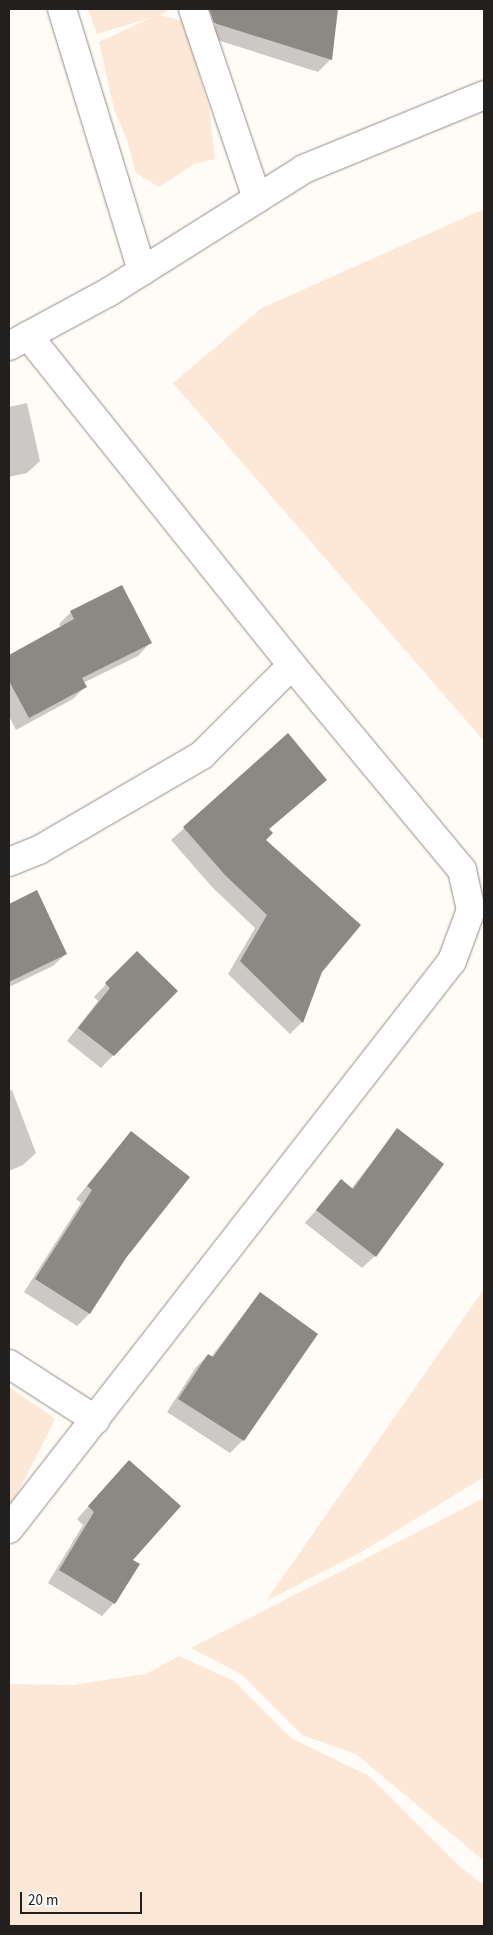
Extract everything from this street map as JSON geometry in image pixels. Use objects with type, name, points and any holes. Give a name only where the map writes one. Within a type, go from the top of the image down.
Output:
[{"type":"street","points":[[62,9],[142,271]]},
{"type":"street","points":[[193,9],[257,198]]},
{"type":"street","points":[[9,1530],[452,961],[471,910],[462,870],[292,665],[18,341],[142,271],[304,169],[484,95]]},
{"type":"street","points":[[9,862],[39,850],[202,755],[292,665]]},
{"type":"street","points":[[9,1364],[96,1420]]},
{"type":"shaded area","points":[[88,9],[166,9],[167,12],[159,15],[183,21],[209,108],[215,159],[194,164],[159,187],[136,173],[127,140],[114,109],[99,42],[153,17],[97,34]]},
{"type":"shaded area","points":[[484,209],[484,741],[173,383],[262,308]]},
{"type":"shaded area","points":[[484,1289],[484,1477],[363,1551],[266,1601]]},
{"type":"shaded area","points":[[9,1387],[55,1419],[9,1510]]},
{"type":"shaded area","points":[[484,1498],[484,1861],[356,1754],[302,1735],[241,1674],[191,1648]]},
{"type":"shaded area","points":[[179,1656],[234,1681],[291,1738],[369,1776],[461,1868],[484,1885],[484,1926],[9,1926],[9,1684],[73,1685],[146,1674]]},
{"type":"building","points":[[209,9],[338,9],[332,60],[214,23]]},
{"type":"building","points":[[122,585],[152,643],[82,678],[87,687],[29,718],[9,681],[9,655],[74,619],[70,611]]},
{"type":"building","points":[[288,733],[327,780],[269,829],[273,833],[266,840],[361,925],[322,972],[303,1023],[240,961],[267,915],[225,875],[183,827]]},
{"type":"building","points":[[37,890],[67,954],[9,982],[9,904]]},
{"type":"building","points":[[137,951],[178,991],[114,1056],[78,1028],[110,988],[105,983]]},
{"type":"building","points":[[397,1128],[444,1164],[376,1257],[316,1210],[341,1179],[353,1189]]},
{"type":"building","points":[[131,1131],[190,1177],[126,1258],[90,1314],[35,1279],[92,1190],[87,1186]]},
{"type":"building","points":[[260,1292],[318,1334],[244,1441],[178,1399],[208,1354],[213,1357]]},
{"type":"building","points":[[129,1460],[181,1506],[133,1560],[140,1564],[115,1604],[59,1570],[94,1512],[88,1506]]}]
